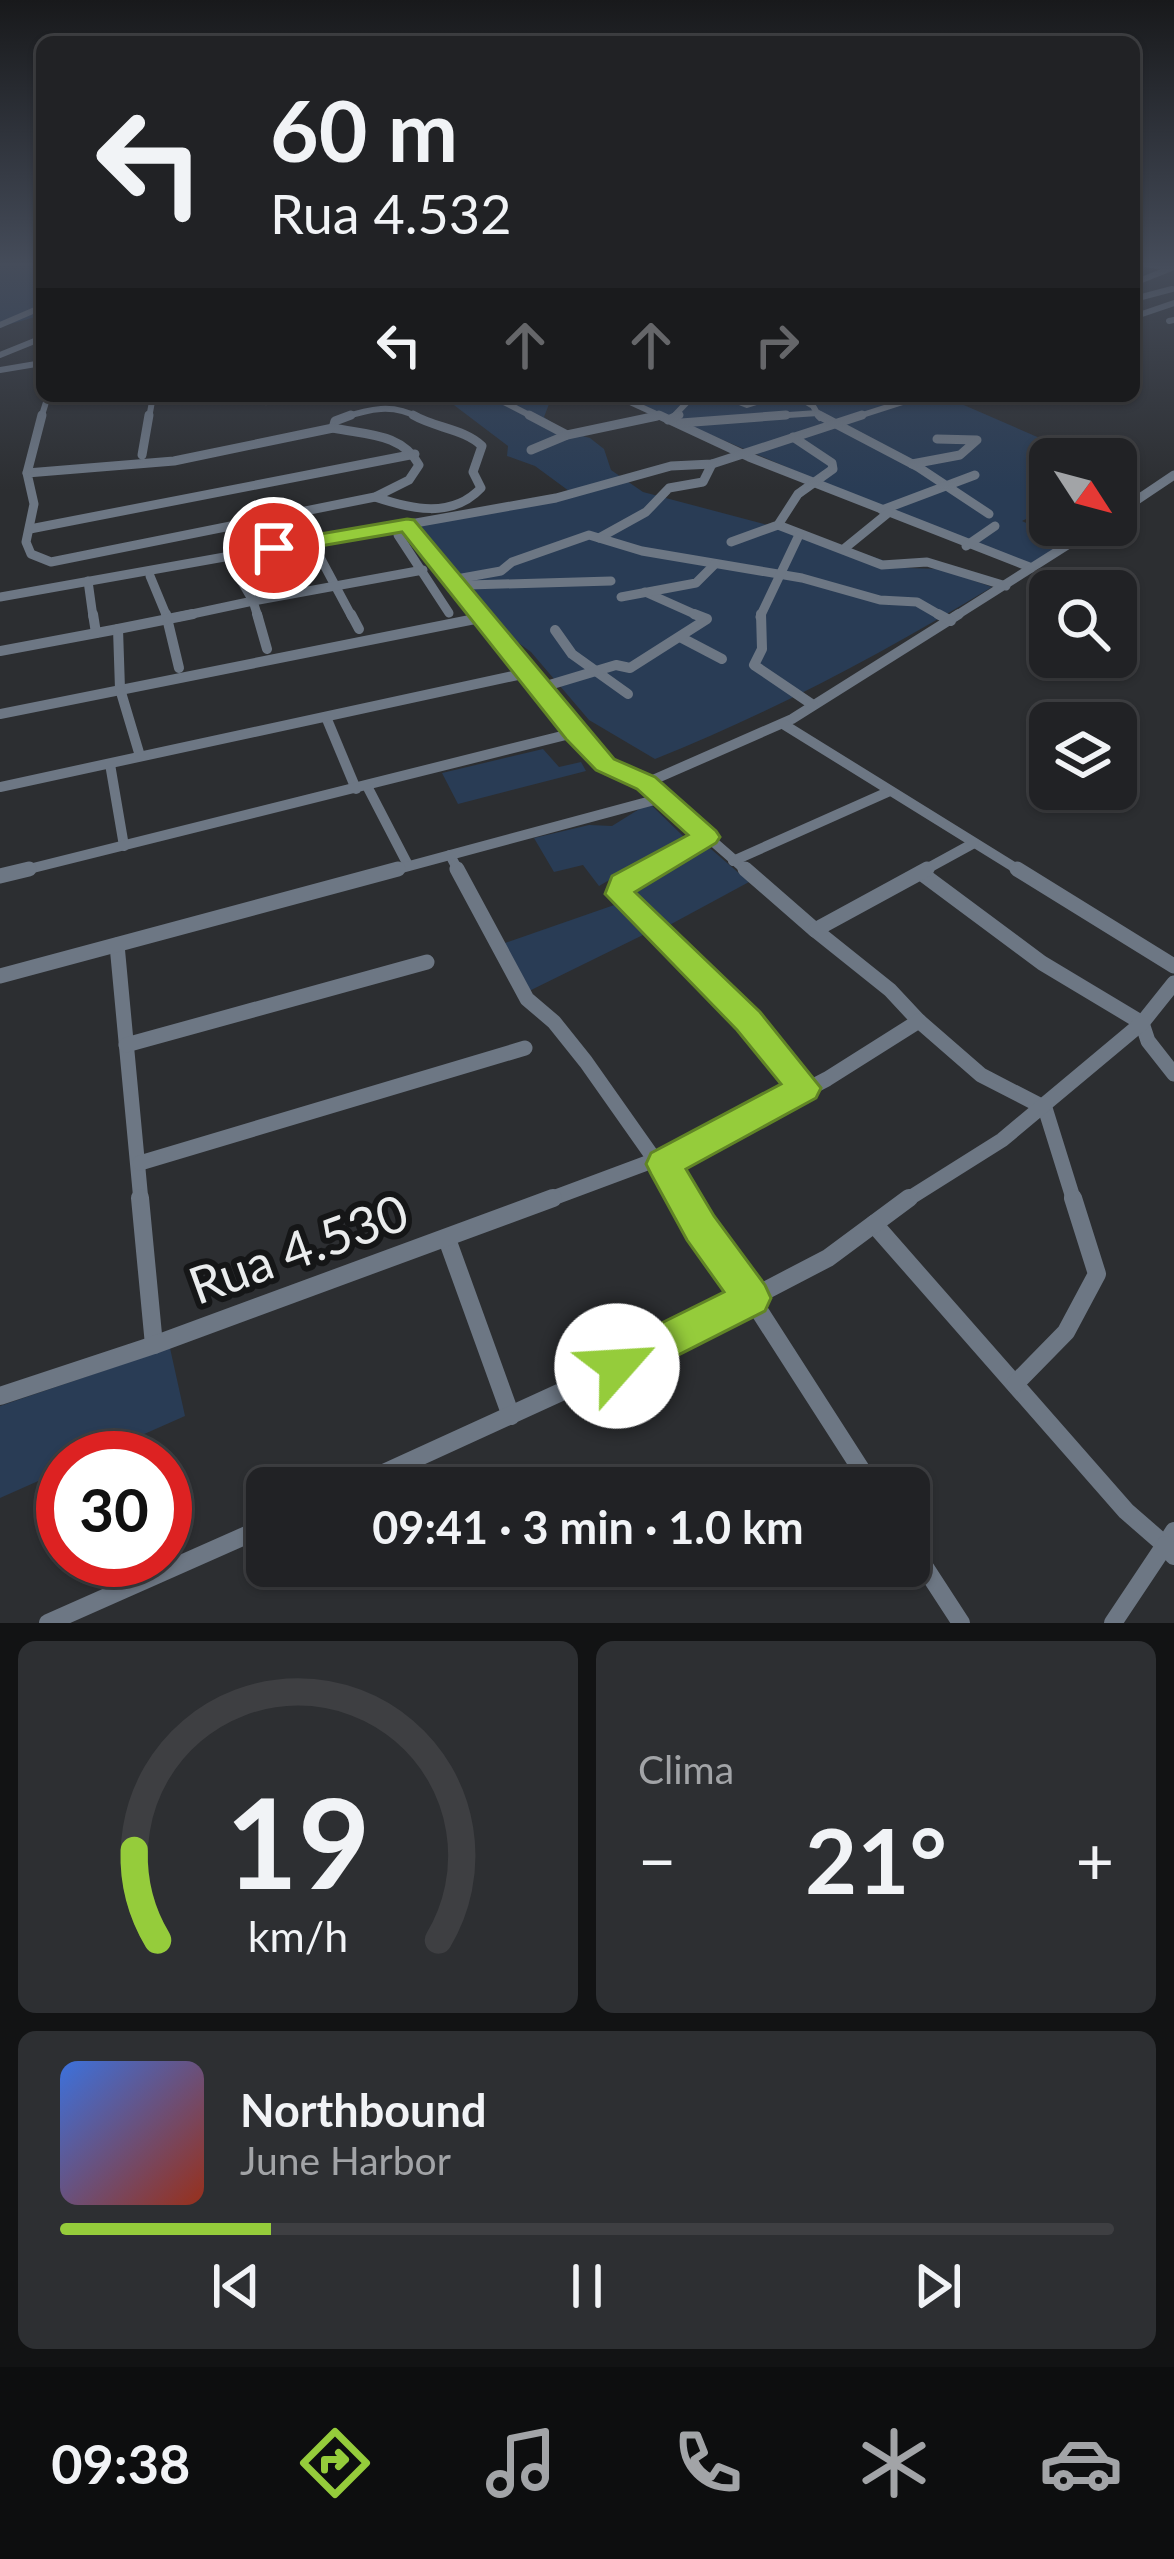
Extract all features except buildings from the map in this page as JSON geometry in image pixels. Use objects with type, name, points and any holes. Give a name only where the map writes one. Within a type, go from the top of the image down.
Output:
[{"type":"street","points":[[0,356],[36,341]]},
{"type":"street","points":[[0,370],[36,364]]},
{"type":"street","points":[[46,402],[26,473],[34,504],[26,542],[31,554],[57,562],[375,496],[418,472],[415,454]]},
{"type":"street","points":[[142,455],[152,402]]},
{"type":"street","points":[[505,402],[567,435]]},
{"type":"street","points":[[509,404],[516,402]]},
{"type":"street","points":[[630,402],[740,454],[1032,568]]},
{"type":"street","points":[[531,450],[567,435],[678,416],[688,402]]},
{"type":"street","points":[[804,402],[826,423]]},
{"type":"street","points":[[0,597],[402,530],[556,498],[671,466],[712,464],[826,423],[902,402]]},
{"type":"street","points":[[333,428],[347,414],[389,408],[472,436],[482,446],[473,472],[481,488],[470,500],[425,509],[375,496]]},
{"type":"street","points":[[667,419],[818,413]]},
{"type":"street","points":[[796,415],[826,423],[912,464],[989,514]]},
{"type":"street","points":[[26,473],[166,462],[333,428],[383,436],[415,454]]},
{"type":"street","points":[[754,436],[754,449]]},
{"type":"street","points":[[731,542],[778,525],[798,494],[834,464],[794,437]]},
{"type":"street","points":[[912,464],[956,457],[973,448],[977,440],[937,440]]},
{"type":"street","points":[[30,529],[415,454]]},
{"type":"street","points":[[116,467],[142,455],[166,462]]},
{"type":"street","points":[[598,538],[646,512],[669,488],[703,482],[712,464]]},
{"type":"street","points":[[844,548],[885,511],[975,475]]},
{"type":"street","points":[[1137,500],[1174,475]]},
{"type":"street","points":[[778,525],[882,565],[927,562],[1006,586]]},
{"type":"street","points":[[966,546],[978,533],[995,526]]},
{"type":"street","points":[[402,530],[449,613]]},
{"type":"street","points":[[402,530],[453,583],[536,689],[605,765],[646,783],[733,862],[890,990],[981,1075],[1045,1108],[1097,1274],[1066,1332],[1015,1384]]},
{"type":"street","points":[[799,535],[758,622],[762,649],[754,665],[813,705]]},
{"type":"street","points":[[453,583],[501,571],[512,562],[581,538],[598,538],[780,574],[880,600],[916,602],[951,621]]},
{"type":"street","points":[[646,783],[783,724],[1066,546]]},
{"type":"street","points":[[315,548],[359,629]]},
{"type":"street","points":[[231,563],[253,601],[267,649]]},
{"type":"street","points":[[621,597],[696,583],[716,564]]},
{"type":"street","points":[[0,651],[423,570]]},
{"type":"street","points":[[150,576],[168,619],[179,668]]},
{"type":"street","points":[[88,581],[96,633]]},
{"type":"street","points":[[453,583],[611,581]]},
{"type":"street","points":[[536,689],[616,665],[630,668],[700,626],[705,617],[645,592]]},
{"type":"street","points":[[0,714],[480,618]]},
{"type":"street","points":[[118,629],[120,689],[140,756]]},
{"type":"street","points":[[555,630],[572,654],[628,694]]},
{"type":"street","points":[[680,637],[722,659]]},
{"type":"street","points":[[0,787],[527,673]]},
{"type":"street","points":[[326,717],[408,865]]},
{"type":"street","points":[[783,724],[1174,966]]},
{"type":"street","points":[[0,876],[574,733]]},
{"type":"street","points":[[110,764],[124,846]]},
{"type":"street","points":[[733,862],[890,791]]},
{"type":"street","points":[[0,976],[662,798]]},
{"type":"street","points":[[706,837],[622,883],[620,894],[749,1021],[804,1088]]},
{"type":"street","points":[[815,930],[974,843]]},
{"type":"street","points":[[450,855],[527,999],[554,1022],[659,1162],[860,1467]]},
{"type":"street","points":[[921,873],[1042,963],[1142,1023],[1148,1041],[1174,1074]]},
{"type":"street","points":[[117,945],[154,1346]]},
{"type":"street","points":[[126,1045],[427,962]]},
{"type":"street","points":[[398,1467],[512,1416],[828,1258],[1045,1108],[1142,1023],[1174,983]]},
{"type":"street","name":"Rua 4.530","points":[[0,1396],[154,1346],[659,1162],[865,1057],[919,1021]]},
{"type":"street","points":[[140,1163],[525,1048]]},
{"type":"street","points":[[874,1224],[1082,1465],[1171,1544],[1112,1623]]},
{"type":"street","points":[[447,1239],[512,1416]]},
{"type":"street","points":[[48,1623],[89,1615],[246,1536]]},
{"type":"street","points":[[930,1575],[961,1623]]},
{"type":"shaded area","points":[[450,402],[546,402],[544,417],[564,431],[590,438],[604,449],[611,470],[643,492],[821,539],[906,568],[941,569],[992,587],[828,680],[655,759],[589,720],[531,652],[484,618],[430,552],[417,526],[569,491],[535,466],[507,456],[508,446]]},
{"type":"shaded area","points":[[634,402],[957,402],[1040,438],[1029,438],[1029,518],[1022,521],[1029,524],[1029,546],[1064,546],[1030,566]]},
{"type":"shaded area","points":[[543,749],[559,767],[581,762],[586,771],[458,804],[442,773]]},
{"type":"shaded area","points":[[649,803],[684,837],[599,886],[583,865],[554,872],[534,838],[589,825],[612,826]]},
{"type":"shaded area","points":[[704,843],[749,882],[662,929],[627,897],[628,888]]},
{"type":"shaded area","points":[[620,903],[645,934],[527,992],[499,945]]},
{"type":"shaded area","points":[[170,1348],[185,1416],[151,1431],[36,1431],[36,1482],[0,1498],[0,1406]]},
{"type":"route","points":[[274,548],[407,525],[574,733],[605,765],[646,783],[706,837],[617,888],[749,1021],[804,1088],[664,1164],[677,1193],[752,1298],[617,1366]]}]
